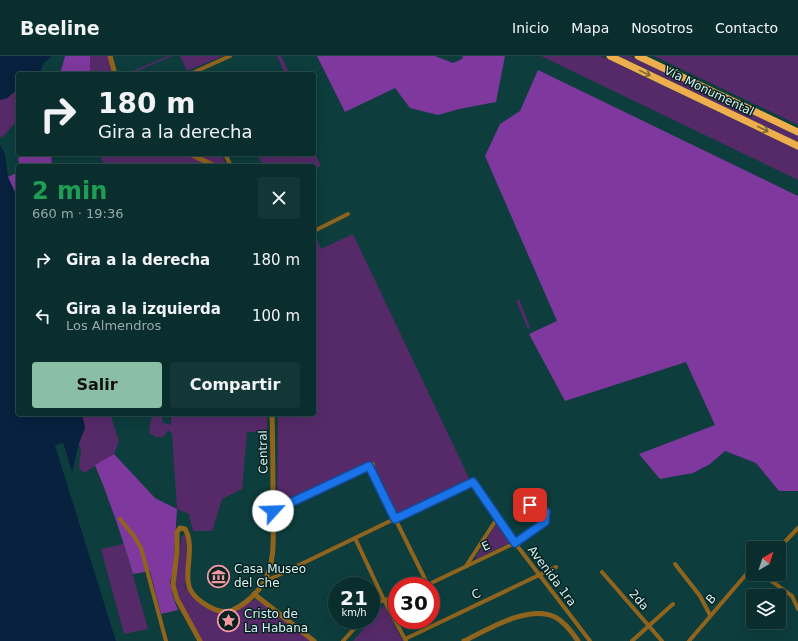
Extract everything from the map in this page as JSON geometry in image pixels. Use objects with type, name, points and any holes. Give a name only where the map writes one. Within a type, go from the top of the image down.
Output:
[{"type":"highway","name":"Vía Monumental","points":[[610,56],[798,146]]},
{"type":"highway","name":"Vía Monumental","points":[[638,56],[798,132]]},
{"type":"street","points":[[110,56],[114,72]]},
{"type":"street","points":[[194,72],[228,56]]},
{"type":"street","points":[[194,156],[211,164]]},
{"type":"street","points":[[316,230],[348,214]]},
{"type":"street","name":"Central","points":[[263,583],[272,556],[272,416]]},
{"type":"street","points":[[273,511],[371,465],[422,577]]},
{"type":"street","name":"Avenida 1ra","points":[[395,519],[473,482],[515,543],[590,641]]},
{"type":"street","name":"E","points":[[440,578],[515,543],[545,522],[546,512],[538,507],[530,505],[527,507]]},
{"type":"street","points":[[466,566],[498,517]]},
{"type":"street","points":[[120,519],[134,536],[141,548],[166,641]]},
{"type":"street","points":[[200,641],[177,599],[173,585],[177,552],[177,532],[180,528],[185,529],[188,533],[190,552],[188,583],[192,592],[210,607],[223,612],[231,611],[248,600],[263,583],[395,519]]},
{"type":"street","points":[[786,541],[798,528]]},
{"type":"street","points":[[355,538],[384,600],[406,640]]},
{"type":"street","points":[[674,564],[700,596],[710,615]]},
{"type":"street","name":"C","points":[[406,640],[556,567]]},
{"type":"street","name":"2da","points":[[602,572],[662,641]]},
{"type":"street","name":"B","points":[[689,641],[710,615],[746,576]]},
{"type":"street","points":[[772,581],[792,596],[798,609]]},
{"type":"street","points":[[262,599],[263,583]]},
{"type":"street","points":[[254,594],[314,641]]},
{"type":"street","points":[[248,600],[262,599]]},
{"type":"street","points":[[380,601],[388,599]]},
{"type":"street","points":[[632,641],[673,604]]},
{"type":"street","points":[[464,641],[507,621],[530,614],[553,616],[565,624],[578,641]]},
{"type":"street","points":[[565,624],[573,619]]},
{"type":"street","points":[[343,641],[354,629]]},
{"type":"shaded area","points":[[65,56],[90,56],[90,72],[61,72]]},
{"type":"shaded area","points":[[90,56],[108,56],[112,72],[90,72]]},
{"type":"shaded area","points":[[168,56],[172,56],[135,72],[133,71]]},
{"type":"shaded area","points":[[180,56],[223,56],[187,71]]},
{"type":"shaded area","points":[[277,56],[281,56],[289,72],[284,72]]},
{"type":"shaded area","points":[[317,56],[435,56],[453,63],[462,59],[463,56],[505,56],[496,102],[459,109],[438,115],[410,108],[395,88],[345,112]]},
{"type":"shaded area","points":[[541,56],[601,56],[798,150],[798,180]]},
{"type":"shaded area","points":[[619,56],[630,56],[798,136],[798,142]]},
{"type":"shaded area","points":[[654,56],[798,56],[798,125],[782,117]]},
{"type":"shaded area","points":[[538,70],[798,196],[798,491],[779,491],[756,463],[725,451],[710,464],[693,473],[660,479],[639,454],[715,425],[686,362],[565,401],[529,334],[557,321],[485,156],[500,124],[520,111]]},
{"type":"shaded area","points":[[16,91],[16,121],[2,138],[0,136],[0,99],[7,98]]},
{"type":"shaded area","points":[[21,156],[51,156],[52,164],[19,164],[18,159]]},
{"type":"shaded area","points":[[100,156],[222,156],[226,164],[104,164]]},
{"type":"shaded area","points":[[258,156],[316,156],[321,166],[316,168],[316,164],[262,164]]},
{"type":"shaded area","points":[[16,173],[16,195],[8,177]]},
{"type":"shaded area","points":[[353,234],[469,478],[468,481],[398,515],[372,463],[277,506],[278,416],[316,416],[316,237],[321,249]]},
{"type":"shaded area","points":[[519,299],[530,327],[528,329],[516,301]]},
{"type":"shaded area","points":[[82,416],[111,416],[119,441],[114,454],[84,473],[79,468],[81,451],[79,443],[85,428]]},
{"type":"shaded area","points":[[152,416],[162,416],[162,422],[171,425],[171,416],[267,416],[267,432],[247,432],[242,489],[222,499],[212,531],[193,531],[189,514],[177,509],[172,434],[168,430],[163,437],[156,437],[149,433]]},
{"type":"shaded area","points":[[114,454],[155,498],[177,509],[173,571],[170,582],[173,597],[178,610],[161,614],[150,571],[133,574],[116,519],[95,465]]},
{"type":"shaded area","points":[[498,521],[511,542],[474,560]]},
{"type":"shaded area","points":[[183,535],[186,536],[187,565],[185,586],[191,596],[204,607],[224,614],[256,599],[311,641],[202,641],[186,612],[177,587],[176,581],[181,538]]},
{"type":"shaded area","points":[[124,544],[148,629],[124,634],[101,549]]},
{"type":"shaded area","points":[[384,605],[388,613],[388,629],[397,629],[403,641],[353,641],[363,629],[380,629],[380,610]]},
{"type":"water","points":[[0,56],[52,56],[43,64],[40,72],[16,72],[16,91],[7,98],[0,100]]},
{"type":"water","points":[[0,145],[5,154],[8,177],[16,195],[16,416],[82,416],[85,428],[79,443],[72,473],[63,443],[55,445],[116,641],[0,641]]},
{"type":"pier","points":[[63,443],[73,475],[71,474],[61,445],[57,447],[118,641],[116,641],[55,445]]},
{"type":"place","name":"Casa Museo del Che","points":[[218,576]]},
{"type":"place","name":"Cristo de La Habana","points":[[229,621]]},
{"type":"route","points":[[273,511],[369,466],[395,519],[473,482],[515,543],[545,522],[546,512],[538,507],[530,505]]}]
